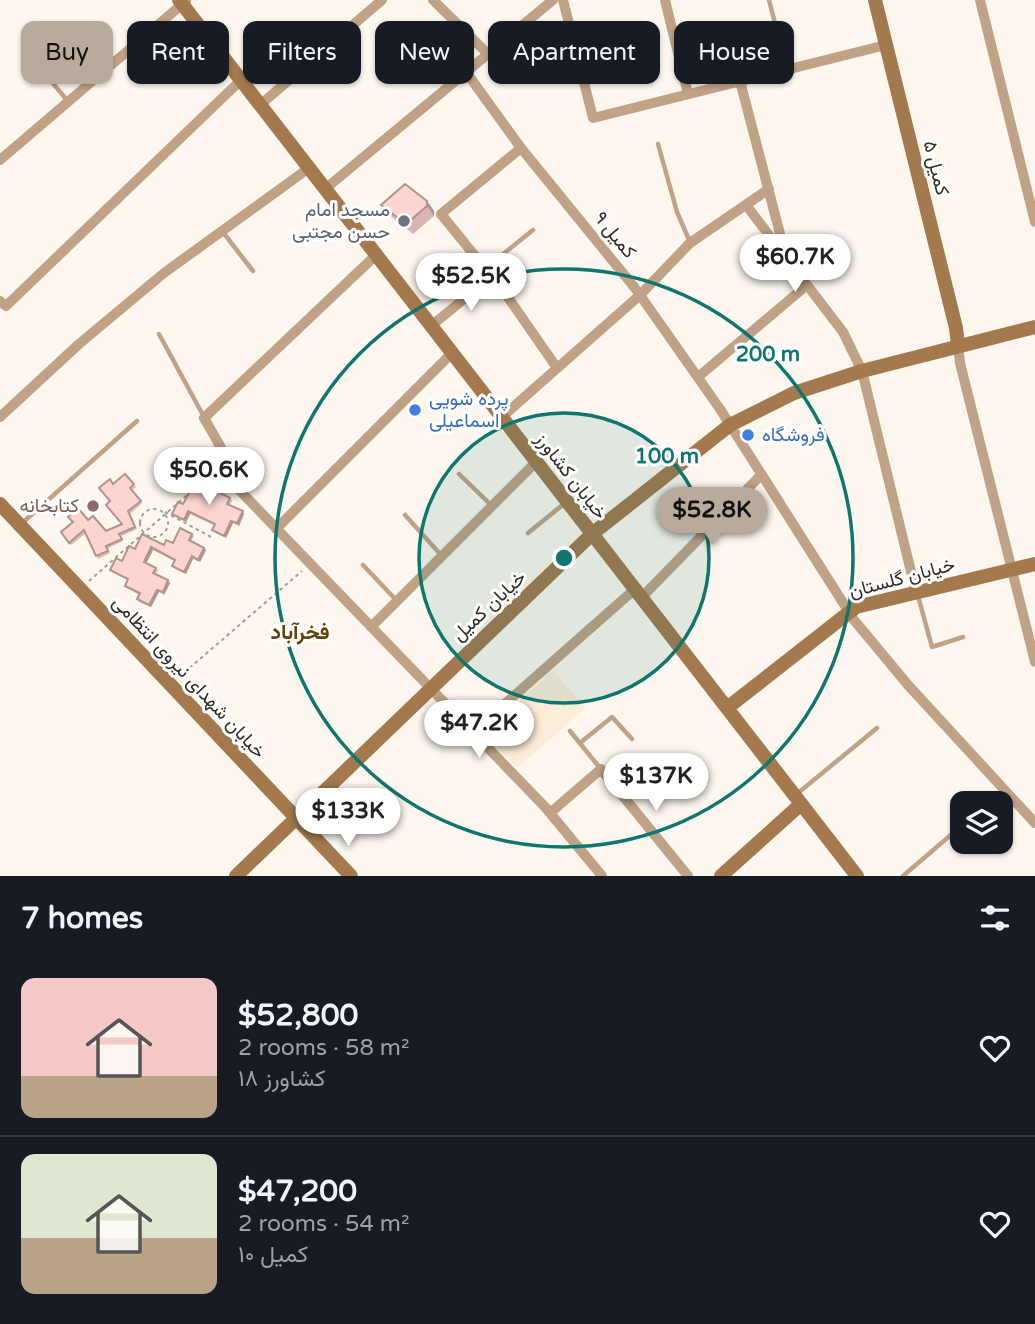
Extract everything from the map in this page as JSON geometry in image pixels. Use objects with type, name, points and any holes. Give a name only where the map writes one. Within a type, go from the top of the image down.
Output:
[{"type":"street","points":[[260,106],[382,0]]},
{"type":"street","points":[[433,0],[488,54],[474,65]]},
{"type":"street","points":[[528,21],[553,0]]},
{"type":"street","points":[[564,0],[593,118],[728,84]]},
{"type":"street","points":[[665,0],[688,94]]},
{"type":"street","name":"کمیل ۵","points":[[875,0],[958,345]]},
{"type":"street","points":[[980,0],[1035,222]]},
{"type":"street","points":[[4,157],[183,1]]},
{"type":"street","name":"خیابان کشاورز","points":[[183,1],[260,106],[857,876]]},
{"type":"street","points":[[794,68],[886,45]]},
{"type":"street","points":[[2,306],[241,80]]},
{"type":"street","name":"کمیل ۹","points":[[474,83],[521,148],[640,295],[730,425],[849,611],[908,685],[1035,823]]},
{"type":"street","points":[[325,189],[452,84]]},
{"type":"street","points":[[741,84],[786,257]]},
{"type":"street","points":[[521,148],[442,214],[557,368]]},
{"type":"street","points":[[0,418],[79,344],[164,273],[309,168]]},
{"type":"street","points":[[502,417],[640,295],[690,243],[769,189]]},
{"type":"street","points":[[746,205],[843,332],[862,371],[916,592]]},
{"type":"street","points":[[376,255],[205,418],[223,451],[219,470],[550,813],[602,876]]},
{"type":"street","points":[[431,326],[488,273]]},
{"type":"street","points":[[698,377],[807,285]]},
{"type":"street","name":"خیابان کمیل","points":[[236,876],[592,534],[730,425],[794,393],[862,371],[1035,327]]},
{"type":"street","points":[[958,345],[1035,662]]},
{"type":"street","points":[[276,529],[452,353]]},
{"type":"street","points":[[372,627],[536,462]]},
{"type":"street","points":[[473,732],[638,594],[761,475]]},
{"type":"street","name":"خیابان شهدای نیروی انتظامی","points":[[0,504],[351,876]]},
{"type":"street","name":"خیابان گلستان","points":[[727,708],[849,611],[1035,564]]},
{"type":"street","points":[[550,813],[601,769],[688,876]]},
{"type":"street","points":[[721,876],[798,800]]},
{"type":"lane","points":[[769,0],[774,21]]},
{"type":"lane","points":[[53,84],[67,101]]},
{"type":"lane","points":[[657,144],[677,212],[690,243]]},
{"type":"lane","points":[[488,273],[533,230]]},
{"type":"lane","points":[[222,231],[253,271]]},
{"type":"lane","points":[[159,334],[205,418]]},
{"type":"lane","points":[[20,525],[137,421]]},
{"type":"lane","points":[[459,474],[492,506]]},
{"type":"lane","points":[[528,533],[566,501]]},
{"type":"lane","points":[[405,515],[442,556]]},
{"type":"lane","points":[[363,565],[397,601]]},
{"type":"lane","points":[[916,592],[932,647],[963,637]]},
{"type":"lane","points":[[580,743],[612,717],[632,739]]},
{"type":"lane","points":[[798,800],[877,728]]},
{"type":"lane","points":[[570,731],[601,769]]},
{"type":"lane","points":[[903,876],[950,836]]},
{"type":"path","points":[[80,589],[164,512],[219,470]]},
{"type":"path","points":[[164,512],[169,522],[162,534],[152,537],[143,531],[139,522],[143,513],[155,508],[164,512],[211,537]]},
{"type":"path","points":[[170,684],[311,564]]},
{"type":"shaded area","points":[[553,671],[586,708],[517,768],[484,733]]},
{"type":"building","points":[[405,184],[427,201],[427,206],[406,224],[381,205]]},
{"type":"building","points":[[125,474],[134,484],[130,488],[141,501],[128,511],[135,527],[119,534],[122,539],[106,546],[108,551],[96,556],[84,530],[69,543],[61,532],[73,522],[68,517],[78,508],[88,520],[93,516],[106,531],[122,524],[106,505],[110,501],[99,488],[110,479],[113,484]]},
{"type":"building","points":[[204,477],[216,483],[213,489],[230,498],[227,504],[243,511],[237,523],[231,521],[224,536],[212,530],[215,524],[188,511],[184,520],[172,514],[178,502],[183,504],[191,489],[197,492]]},
{"type":"building","points":[[180,528],[192,534],[189,540],[204,548],[198,560],[192,556],[184,572],[172,566],[175,560],[151,547],[144,562],[156,568],[153,573],[168,580],[163,592],[157,590],[149,605],[137,599],[140,593],[125,586],[128,579],[110,570],[116,558],[122,561],[129,546],[135,549],[142,534],[164,545],[166,540],[173,543]]},
{"type":"place","name":"مسجد امام حسن مجتبی","points":[[404,221]]},
{"type":"place","name":"پرده شویی اسماعیلی","points":[[415,410]]},
{"type":"place","name":"فروشگاه","points":[[748,435]]},
{"type":"place","name":"کتابخانه","points":[[93,506]]},
{"type":"district","name":"فخرآباد","points":[[300,632]]}]
